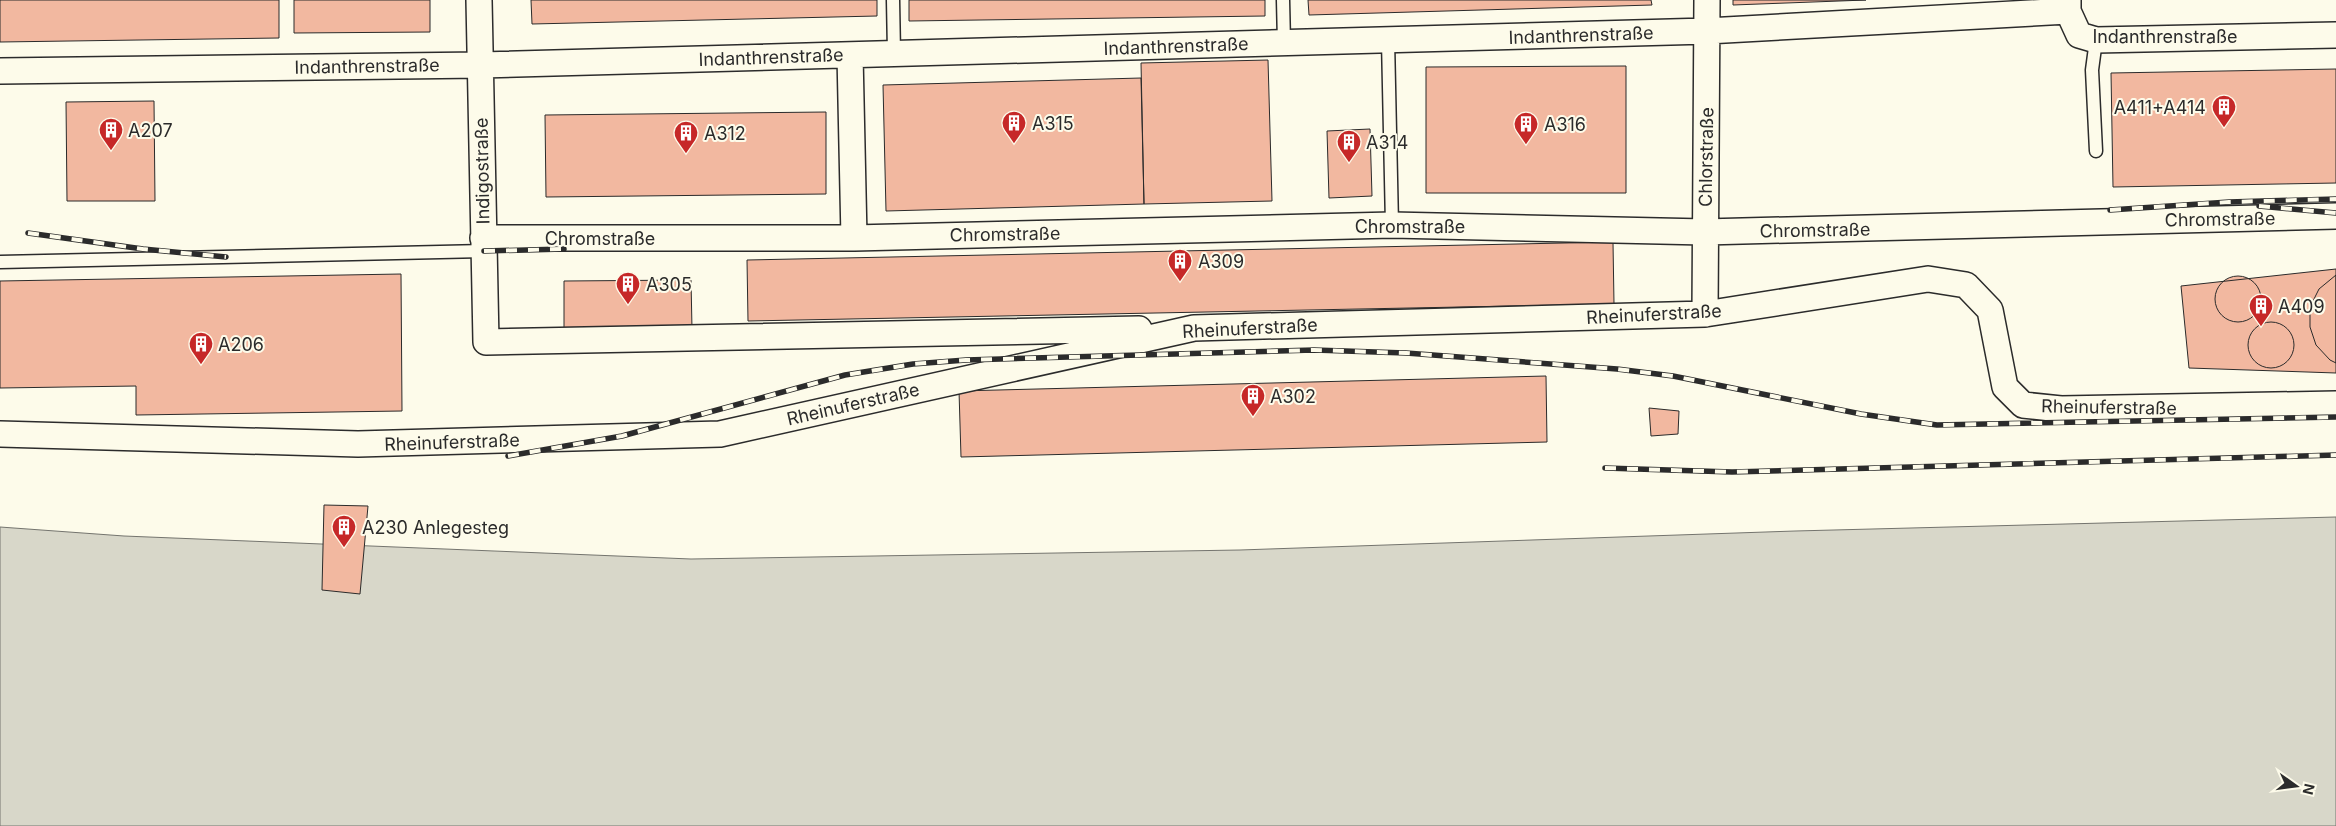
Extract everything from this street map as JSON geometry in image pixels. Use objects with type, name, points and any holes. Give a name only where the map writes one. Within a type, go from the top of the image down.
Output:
[{"type":"street","name":"Indigostraße","points":[[479,0],[486,342],[1194,328]]},
{"type":"street","name":"Chlorstraße","points":[[1706,314],[1707,0]]},
{"type":"street","name":"Indanthrenstraße","points":[[0,70],[481,65],[1707,31],[2068,5],[2079,35],[2096,40],[2336,35]]},
{"type":"street","points":[[850,55],[854,238]]},
{"type":"street","name":"Chromstraße","points":[[484,244],[854,238],[1392,225],[1705,232],[2336,216]]},
{"type":"street","name":"Rheinuferstraße","points":[[0,434],[358,444],[720,434],[1194,328],[1706,314],[1928,279],[1966,285],[1990,310],[2004,387],[2023,405],[2061,409],[2336,404]]},
{"type":"lane","points":[[893,0],[894,53]]},
{"type":"lane","points":[[1284,0],[1284,43]]},
{"type":"lane","points":[[1388,40],[1392,225]]},
{"type":"lane","points":[[2096,40],[2092,70],[2096,151]]},
{"type":"lane","points":[[0,262],[484,244]]},
{"type":"shaded area","points":[[2336,517],[2336,826],[0,826],[0,527],[124,536],[691,559],[1240,550],[1795,531]]},
{"type":"building","points":[[0,0],[279,0],[279,38],[0,42]]},
{"type":"building","points":[[294,0],[430,0],[430,32],[294,33]]},
{"type":"building","points":[[531,0],[877,0],[877,16],[532,24]]},
{"type":"building","points":[[909,0],[1265,0],[1265,16],[909,21]]},
{"type":"building","points":[[1308,0],[1651,0],[1652,5],[1309,15]]},
{"type":"building","points":[[1733,0],[1866,0],[1733,5]]},
{"type":"building","points":[[1268,60],[1272,201],[1144,204],[1141,63]]},
{"type":"building","name":"A316","points":[[1626,66],[1626,193],[1426,193],[1426,67]]},
{"type":"building","name":"A411+A414","points":[[2336,69],[2336,183],[2113,187],[2111,73]]},
{"type":"building","name":"A315","points":[[1141,78],[1144,204],[886,211],[883,85]]},
{"type":"building","name":"A207","points":[[154,101],[155,201],[67,201],[66,102]]},
{"type":"building","name":"A312","points":[[826,112],[826,194],[546,197],[545,115]]},
{"type":"building","name":"A314","points":[[1370,129],[1372,196],[1329,198],[1327,131]]},
{"type":"building","name":"A309","points":[[1613,242],[1614,304],[748,321],[747,260]]},
{"type":"building","name":"A409","points":[[2336,269],[2336,373],[2189,368],[2181,286]]},
{"type":"building","name":"A206","points":[[401,274],[402,411],[136,415],[136,386],[0,388],[0,281]]},
{"type":"building","points":[[2336,275],[2336,363],[2330,360],[2316,345],[2310,327],[2310,307],[2319,289]]},
{"type":"building","points":[[2243,276],[2255,282],[2260,290],[2260,308],[2255,316],[2247,321],[2233,322],[2221,316],[2216,308],[2215,294],[2221,282],[2229,277]]},
{"type":"building","name":"A305","points":[[691,280],[692,329],[564,330],[564,281]]},
{"type":"building","points":[[2276,322],[2288,328],[2293,336],[2293,354],[2288,362],[2280,367],[2266,368],[2254,362],[2249,354],[2248,340],[2254,328],[2262,323]]},
{"type":"building","name":"A302","points":[[1546,376],[1547,442],[961,457],[959,391]]},
{"type":"building","points":[[1649,408],[1679,411],[1678,434],[1651,436]]},
{"type":"building","name":"A230 Anlegesteg","points":[[324,505],[368,506],[360,594],[322,590]]},
{"type":"railway","points":[[2110,210],[2229,202],[2336,199]]},
{"type":"railway","points":[[2259,206],[2336,213]]},
{"type":"railway","points":[[28,233],[143,249],[226,257]]},
{"type":"railway","points":[[484,251],[564,249]]},
{"type":"railway","points":[[508,456],[622,436],[845,375],[913,364],[966,360],[1314,350],[1406,353],[1617,369],[1673,376],[1861,414],[1937,425],[2336,417]]},
{"type":"railway","points":[[1605,468],[1732,472],[2336,455]]},
{"type":"place","name":"A411+A414","points":[[2224,128]]},
{"type":"place","name":"A315","points":[[1014,144]]},
{"type":"place","name":"A316","points":[[1526,145]]},
{"type":"place","name":"A207","points":[[111,151]]},
{"type":"place","name":"A312","points":[[686,154]]},
{"type":"place","name":"A314","points":[[1349,163]]},
{"type":"place","name":"A309","points":[[1180,282]]},
{"type":"place","name":"A305","points":[[628,305]]},
{"type":"place","name":"A409","points":[[2261,327]]},
{"type":"place","name":"A206","points":[[201,365]]},
{"type":"place","name":"A302","points":[[1253,417]]},
{"type":"place","name":"A230 Anlegesteg","points":[[344,548]]}]
